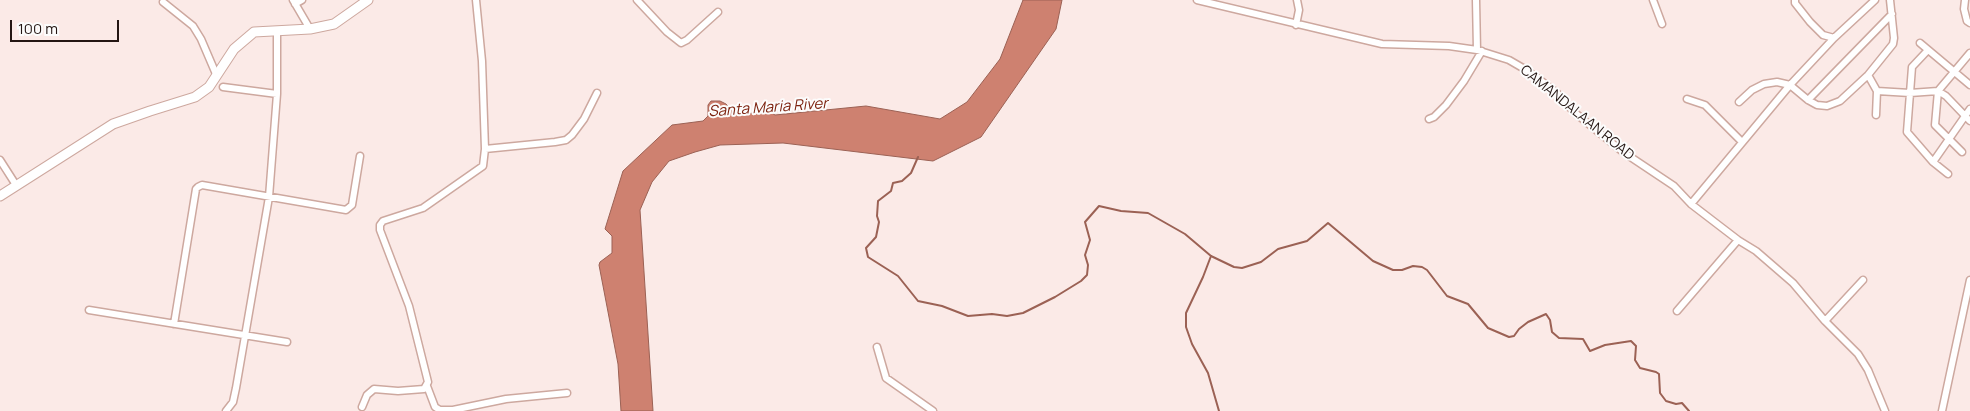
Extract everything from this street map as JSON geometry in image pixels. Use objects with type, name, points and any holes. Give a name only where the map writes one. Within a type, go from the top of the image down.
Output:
[{"type":"street","points":[[302,0],[294,2],[310,30]]},
{"type":"street","points":[[0,196],[113,124],[195,97],[209,87],[234,49],[254,32],[310,30],[334,24],[368,0]]},
{"type":"street","points":[[476,0],[482,61],[485,149],[481,169],[423,208],[383,221],[380,225],[380,230],[409,306],[428,382],[427,386],[435,407],[440,410],[453,410],[506,399],[567,393]]},
{"type":"street","points":[[637,0],[681,44],[688,40],[718,12]]},
{"type":"street","name":"CAMANDALAAN ROAD","points":[[1197,0],[1382,44],[1449,46],[1480,51],[1509,60],[1528,71],[1556,92],[1574,112],[1605,135],[1623,152],[1674,186],[1690,204],[1756,251],[1792,283],[1825,321],[1858,354],[1868,370],[1886,411]]},
{"type":"street","points":[[1296,25],[1299,10],[1297,0]]},
{"type":"street","points":[[1429,119],[1434,117],[1446,105],[1464,81],[1480,51],[1476,0]]},
{"type":"street","points":[[1652,0],[1662,24]]},
{"type":"street","points":[[1795,0],[1795,3],[1810,22],[1823,35],[1834,38]]},
{"type":"street","points":[[1690,204],[1790,85],[1834,38],[1875,0]]},
{"type":"street","points":[[1739,102],[1752,90],[1764,84],[1777,82],[1790,85],[1817,105],[1828,106],[1840,101],[1868,75],[1893,44],[1890,0]]},
{"type":"street","points":[[1965,0],[1964,9],[1967,21],[1970,23]]},
{"type":"street","points":[[163,2],[193,26],[201,39],[216,74]]},
{"type":"street","points":[[1808,100],[1892,14]]},
{"type":"street","points":[[226,411],[233,402],[269,197],[277,94],[277,30]]},
{"type":"street","points":[[1920,43],[1970,85]]},
{"type":"street","points":[[1928,50],[1912,67],[1907,132],[1933,162],[1948,174]]},
{"type":"street","points":[[1962,152],[1935,125],[1938,91],[1970,53]]},
{"type":"street","points":[[1868,75],[1878,91],[1876,116]]},
{"type":"street","points":[[223,87],[277,94]]},
{"type":"street","points":[[1878,91],[1910,93],[1938,91],[1968,112],[1970,121]]},
{"type":"street","points":[[485,149],[566,140],[584,119],[597,93]]},
{"type":"street","points":[[1688,99],[1705,105],[1742,142]]},
{"type":"street","points":[[1933,162],[1968,112]]},
{"type":"street","points":[[174,324],[196,189],[202,185],[346,210],[350,209],[352,205],[360,156]]},
{"type":"street","points":[[0,160],[16,185]]},
{"type":"street","points":[[1677,311],[1738,240]]},
{"type":"street","points":[[1825,321],[1863,280]]},
{"type":"street","points":[[1942,411],[1970,280]]},
{"type":"street","points":[[89,310],[287,342]]},
{"type":"street","points":[[877,347],[886,378],[934,411]]},
{"type":"street","points":[[362,407],[367,395],[374,389],[398,391],[424,389],[427,386]]},
{"type":"shaded area","points":[[1023,0],[1062,0],[1056,29],[981,137],[933,161],[783,143],[720,145],[669,161],[652,182],[640,210],[653,411],[621,411],[618,364],[599,265],[600,262],[612,253],[612,236],[605,229],[623,171],[672,125],[703,121],[708,116],[708,105],[711,101],[720,101],[726,104],[737,115],[753,113],[764,108],[775,115],[866,106],[940,119],[967,102],[1000,59]]},
{"type":"waterway","points":[[918,157],[911,173],[902,181],[893,183],[891,191],[878,201],[877,216],[879,222],[876,237],[866,248],[868,257],[898,276],[918,301],[942,306],[968,316],[992,314],[1007,316],[1023,313],[1055,297],[1081,281],[1087,275],[1088,265],[1085,255],[1090,240],[1085,222],[1099,206],[1121,211],[1148,213],[1185,234],[1211,256],[1234,267],[1242,268],[1261,262],[1278,249],[1307,241],[1328,223],[1373,261],[1393,270],[1402,270],[1413,266],[1422,267],[1427,270],[1447,296],[1468,304],[1488,328],[1509,337],[1514,336],[1528,322],[1546,314],[1550,320],[1552,332],[1559,338],[1583,339],[1590,351],[1605,345],[1631,341],[1636,346],[1635,360],[1640,368],[1659,374],[1660,393],[1666,401],[1676,404],[1682,403],[1689,411]]},
{"type":"waterway","points":[[1211,256],[1186,313],[1186,327],[1192,344],[1208,373],[1219,411]]},
{"type":"water label","name":"Santa Maria River","points":[[768,108]]}]
